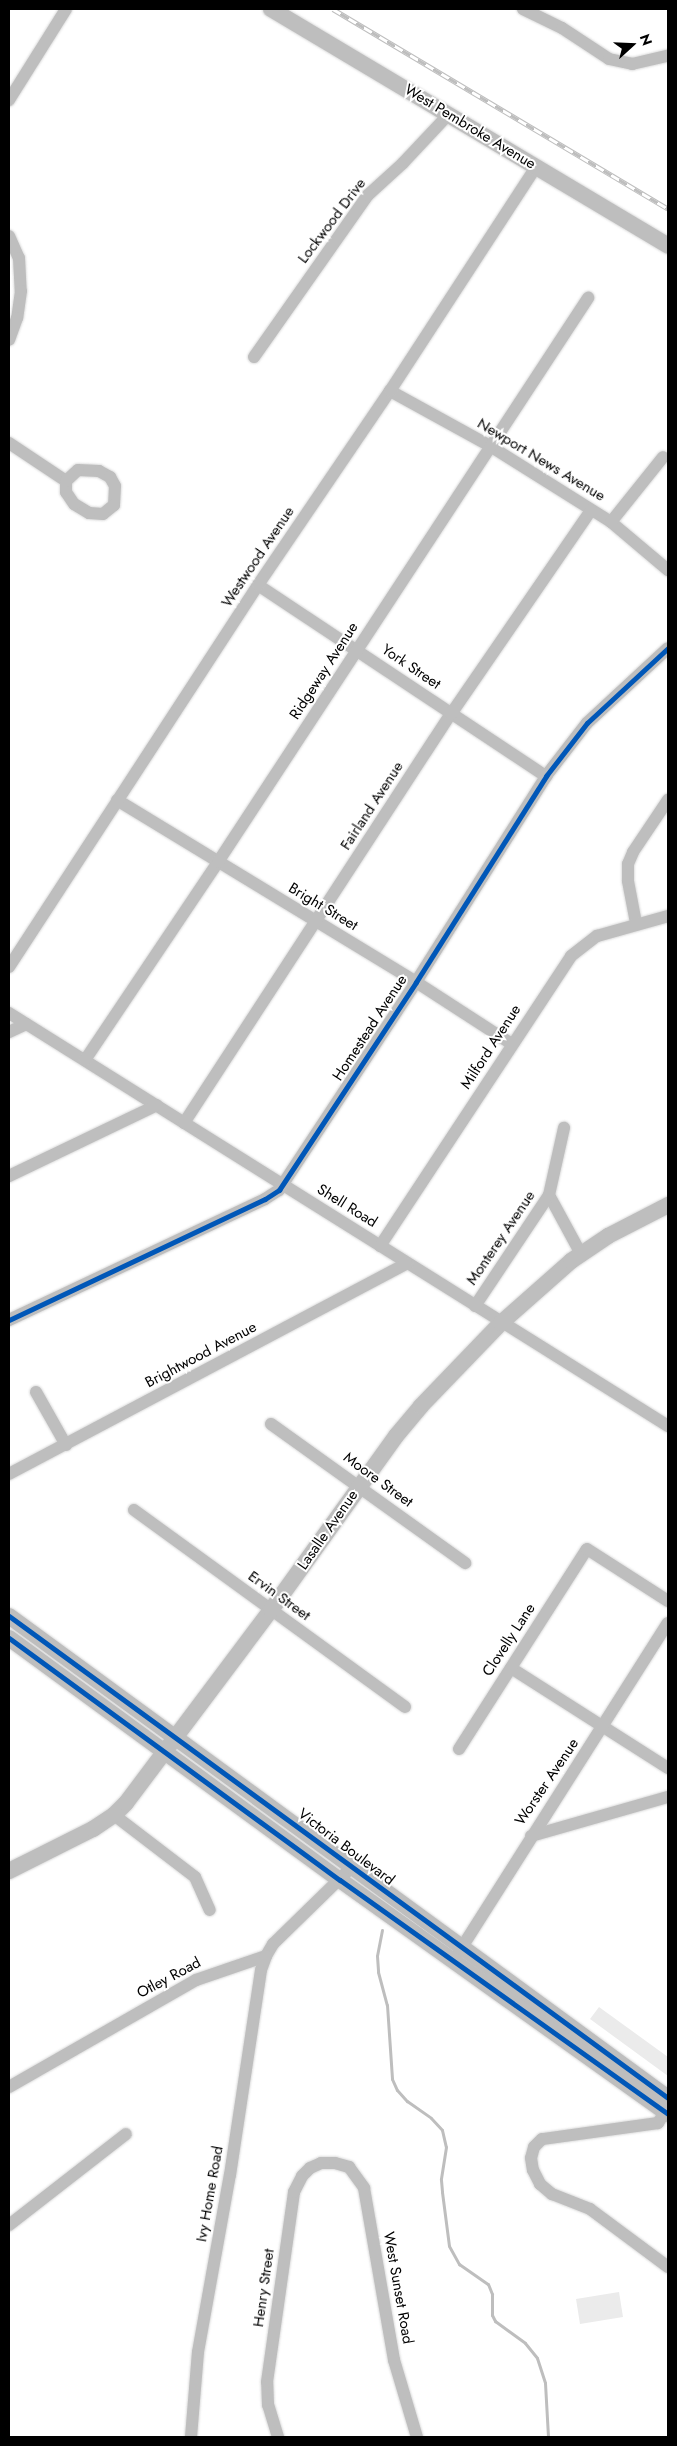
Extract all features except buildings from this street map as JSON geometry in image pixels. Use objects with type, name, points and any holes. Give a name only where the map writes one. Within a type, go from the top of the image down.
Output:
[{"type":"main road","name":"West Pembroke Avenue","points":[[271,9],[668,246]]},
{"type":"main road","name":"Lasalle Avenue","points":[[9,1872],[93,1829],[114,1815],[271,1610],[358,1487],[421,1406],[501,1323],[544,1283],[581,1254],[608,1236],[668,1205]]},
{"type":"main road","name":"Victoria Boulevard","points":[[9,1616],[353,1866],[457,1954]]},
{"type":"main road","name":"Victoria Boulevard","points":[[9,1638],[340,1880],[457,1954],[667,2108]]},
{"type":"street","points":[[9,100],[66,9]]},
{"type":"street","points":[[523,9],[562,28],[609,59],[632,64],[668,56]]},
{"type":"street","name":"Lockwood Drive","points":[[254,357],[368,195],[403,163],[448,114]]},
{"type":"street","name":"Westwood Avenue","points":[[9,967],[258,585],[390,391],[536,167]]},
{"type":"street","points":[[9,236],[19,258],[21,291],[17,318],[9,340]]},
{"type":"street","name":"Ridgeway Avenue","points":[[85,1060],[218,862],[588,298]]},
{"type":"street","name":"Newport News Avenue","points":[[390,391],[490,446],[611,522],[668,570]]},
{"type":"street","points":[[9,443],[66,481]]},
{"type":"street","points":[[611,522],[663,457]]},
{"type":"street","name":"Fairland Avenue","points":[[184,1124],[451,714],[591,510]]},
{"type":"street","name":"York Street","points":[[258,585],[546,776]]},
{"type":"street","name":"Homestead Avenue","points":[[9,1320],[265,1199],[282,1185],[416,982],[546,776],[587,723],[668,648]]},
{"type":"street","name":"Bright Street","points":[[117,800],[416,982],[512,1044]]},
{"type":"street","points":[[636,923],[628,881],[628,864],[633,852],[668,800]]},
{"type":"street","name":"Milford Avenue","points":[[380,1246],[571,956],[597,936],[636,923],[668,916]]},
{"type":"street","name":"Shell Road","points":[[9,1013],[668,1426]]},
{"type":"street","points":[[9,1032],[26,1024]]},
{"type":"street","points":[[9,1176],[157,1105]]},
{"type":"street","name":"Monterey Avenue","points":[[475,1306],[549,1195],[564,1128]]},
{"type":"street","points":[[549,1195],[581,1254]]},
{"type":"street","name":"Brightwood Avenue","points":[[9,1474],[407,1264]]},
{"type":"street","points":[[36,1392],[66,1445]]},
{"type":"street","name":"Moore Street","points":[[271,1424],[465,1563]]},
{"type":"street","name":"Ervin Street","points":[[134,1510],[405,1707]]},
{"type":"street","name":"Clovelly Lane","points":[[459,1749],[587,1549],[668,1601]]},
{"type":"street","name":"Worster Avenue","points":[[457,1954],[531,1836],[604,1727],[668,1623]]},
{"type":"street","points":[[510,1668],[668,1768]]},
{"type":"street","points":[[531,1836],[668,1797]]},
{"type":"street","points":[[114,1815],[195,1877],[210,1910]]},
{"type":"street","points":[[266,1956],[273,1944],[353,1866]]},
{"type":"street","name":"Otley Road","points":[[9,2087],[196,1980],[266,1956]]},
{"type":"street","name":"Ivy Home Road","points":[[191,2437],[198,2352],[230,2175],[261,1970],[266,1956]]},
{"type":"street","points":[[667,2108],[658,2122],[542,2140],[534,2147],[531,2158],[533,2170],[540,2184],[552,2194],[590,2209],[668,2267]]},
{"type":"street","points":[[9,2226],[126,2134]]},
{"type":"street","name":"Henry Street","points":[[278,2437],[268,2404],[267,2382],[293,2200],[299,2181],[305,2172],[315,2165],[329,2163]]},
{"type":"street","name":"West Sunset Road","points":[[329,2163],[343,2164],[349,2167],[364,2188],[394,2360],[417,2437]]},
{"type":"shaded area","points":[[599,2007],[668,2057],[668,2076],[590,2019]]},
{"type":"shaded area","points":[[619,2292],[623,2317],[580,2324],[576,2299]]},
{"type":"waterway","points":[[382,1930],[377,1956],[378,1972],[387,2005],[392,2079],[397,2090],[407,2101],[431,2118],[442,2130],[446,2147],[441,2180],[449,2246],[459,2264],[488,2284],[492,2294],[492,2315],[495,2321],[525,2343],[537,2358],[545,2383],[548,2437]]},
{"type":"railway","points":[[333,9],[668,209]]},
{"type":"cycle path","points":[[9,1320],[265,1199],[279,1190],[416,982],[546,776],[587,723],[668,648]]},
{"type":"cycle path","points":[[9,1616],[668,2098]]},
{"type":"cycle path","points":[[9,1638],[340,1880],[668,2114]]}]
